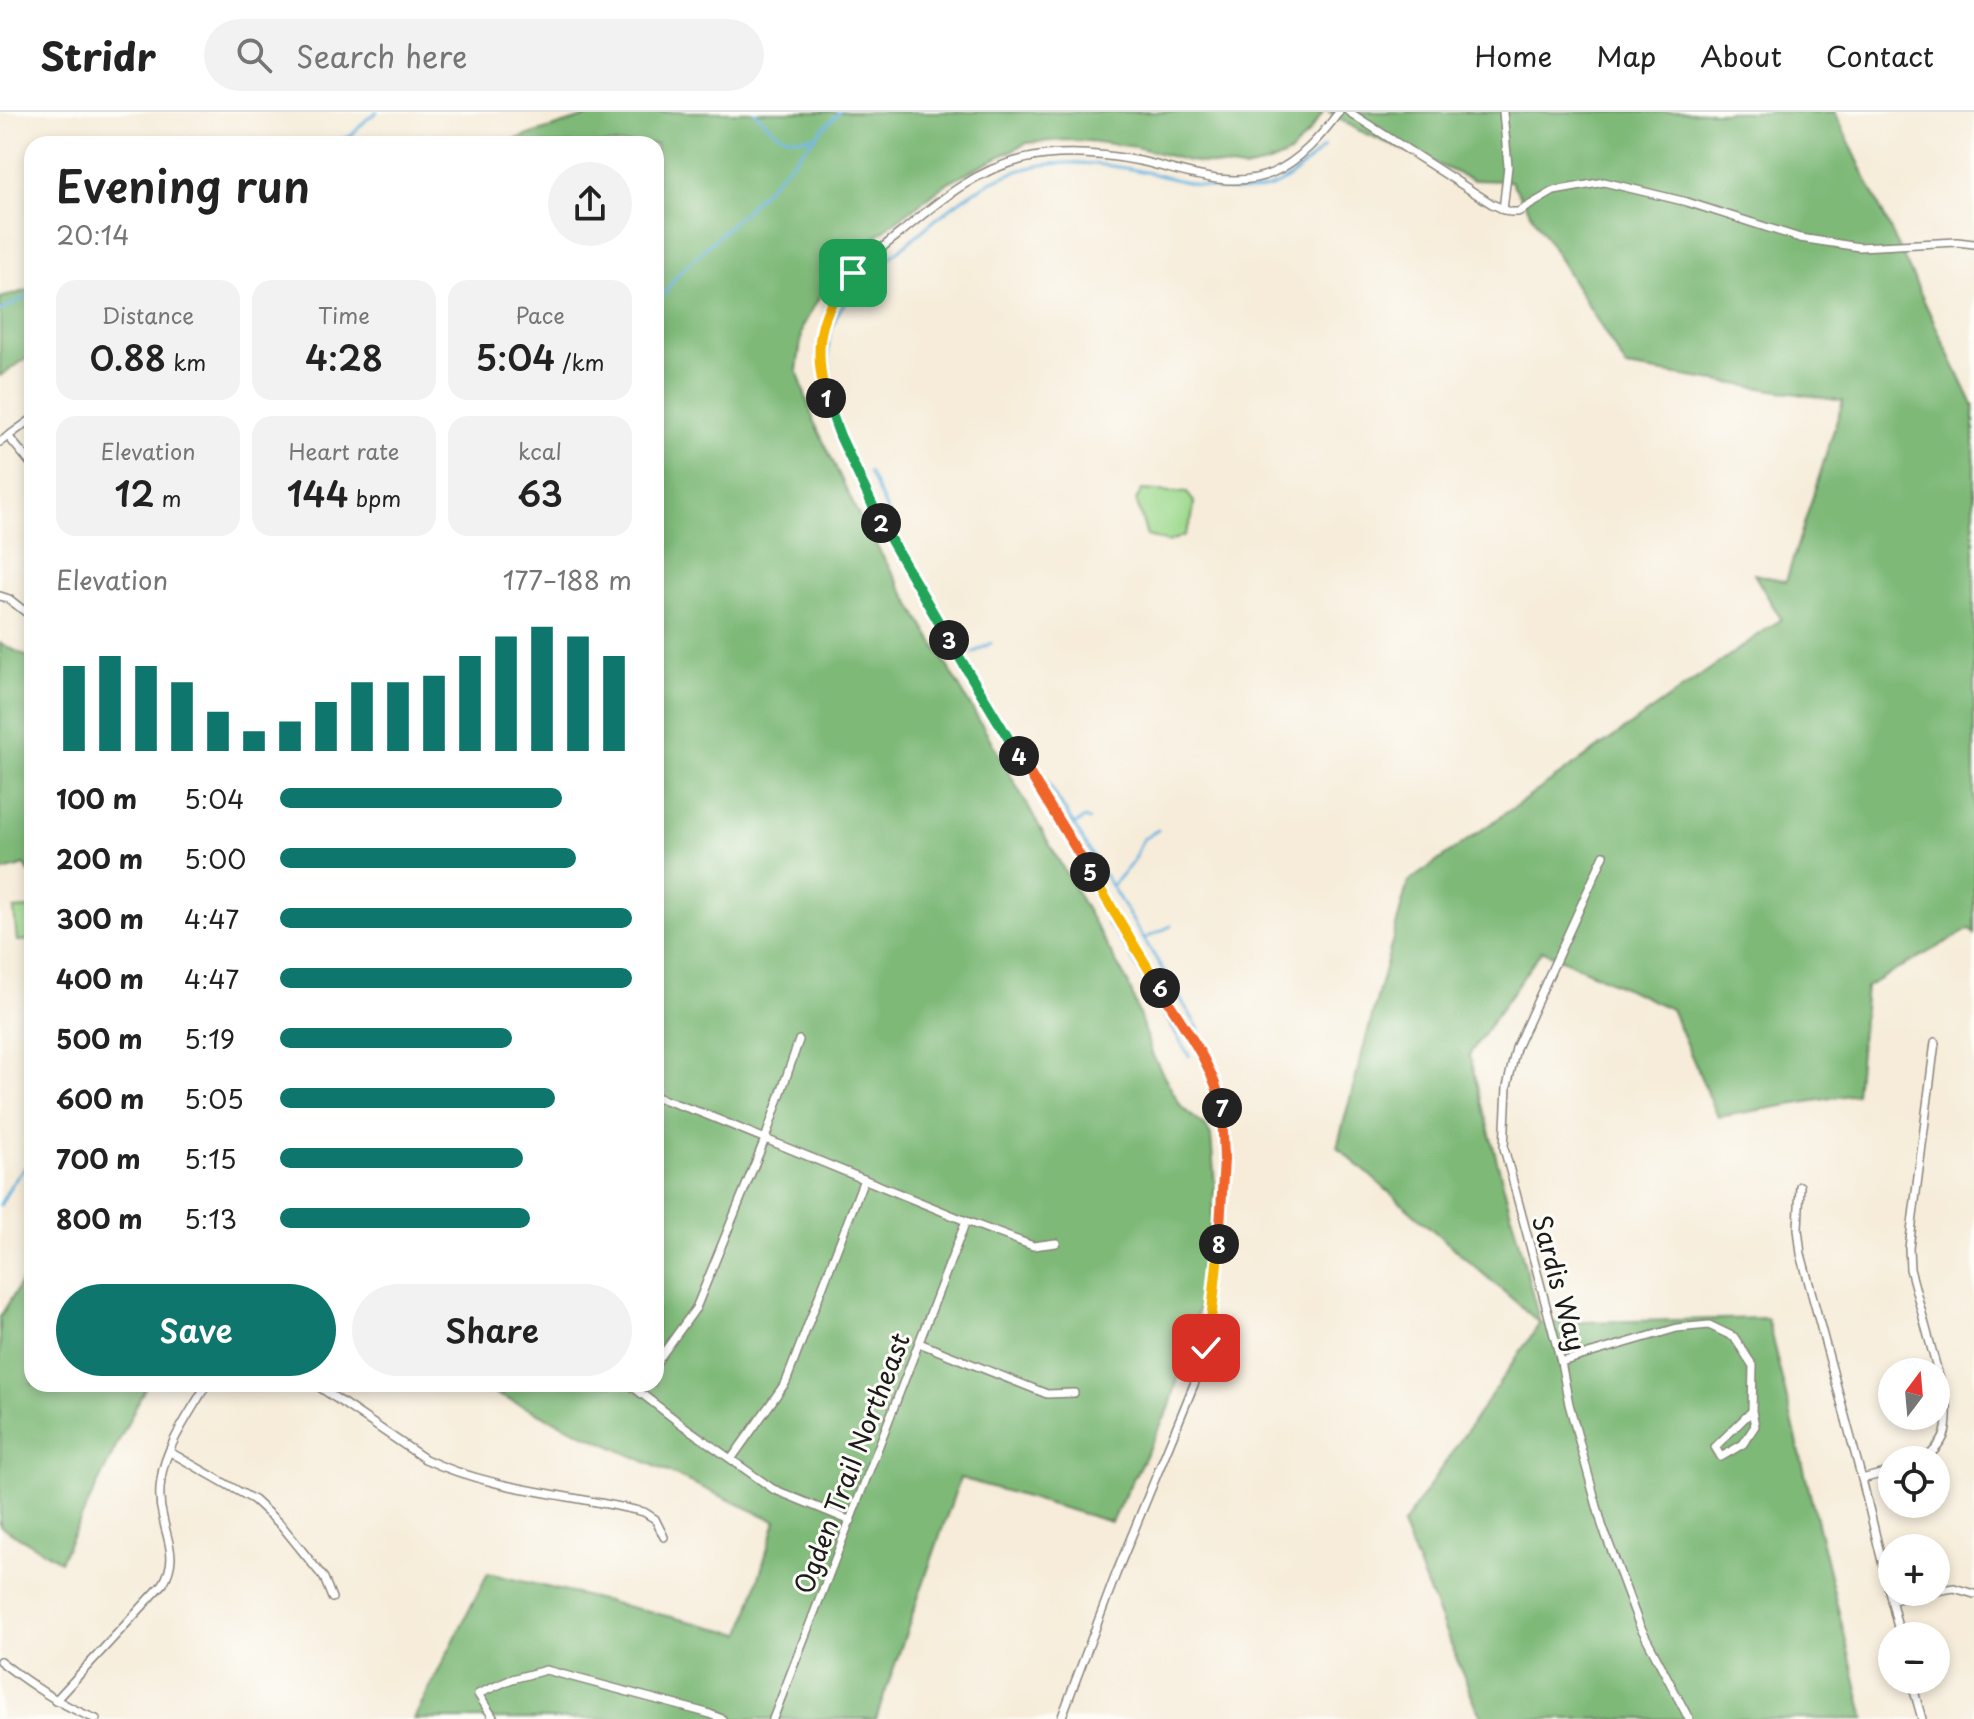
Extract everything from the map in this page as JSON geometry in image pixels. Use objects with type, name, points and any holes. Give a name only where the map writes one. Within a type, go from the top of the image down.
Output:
[{"type":"street","points":[[1061,1719],[1203,1357],[1211,1321],[1218,1248],[1224,1159],[1222,1107],[1215,1084],[1196,1047],[969,675],[887,534],[829,406],[821,376],[821,335],[833,300],[853,273],[945,197],[995,168],[1033,157],[1079,154],[1137,160],[1215,178],[1250,179],[1272,173],[1292,162],[1339,112]]},
{"type":"street","points":[[1349,112],[1503,210],[1518,212],[1554,191],[1604,182],[1687,202],[1800,238],[1859,247],[1957,242],[1974,244]]},
{"type":"street","points":[[1503,112],[1508,166],[1503,210]]},
{"type":"street","points":[[0,442],[24,425]]},
{"type":"street","points":[[8,436],[24,455]]},
{"type":"street","points":[[0,596],[24,611]]},
{"type":"street","name":"Sardis Way","points":[[1604,855],[1516,1048],[1507,1087],[1504,1148],[1602,1525],[1639,1624],[1689,1719]]},
{"type":"street","points":[[664,1352],[696,1308],[765,1139],[799,1040]]},
{"type":"street","points":[[1935,1042],[1909,1248],[1910,1269],[1947,1406],[1948,1427],[1938,1446]]},
{"type":"street","points":[[664,1100],[1033,1246],[1056,1243]]},
{"type":"street","points":[[732,1458],[786,1382],[864,1179]]},
{"type":"street","points":[[1800,1186],[1798,1229],[1801,1254],[1878,1546]]},
{"type":"street","name":"Ogden Trail Northeast","points":[[773,1719],[966,1221]]},
{"type":"street","points":[[1561,1362],[1677,1328],[1709,1325],[1734,1337],[1753,1366],[1752,1411],[1755,1426],[1743,1444],[1721,1457],[1715,1447],[1752,1411]]},
{"type":"street","points":[[919,1343],[1047,1394],[1074,1393]]},
{"type":"street","points":[[55,1701],[170,1573],[170,1539],[163,1518],[161,1481],[164,1464],[203,1392]]},
{"type":"street","points":[[327,1392],[435,1464],[463,1475],[528,1490],[644,1512],[655,1519],[664,1537]]},
{"type":"street","points":[[643,1392],[681,1424],[773,1489],[851,1521]]},
{"type":"street","points":[[170,1452],[254,1500],[264,1509],[282,1526],[324,1578],[332,1598]]},
{"type":"street","points":[[1862,1479],[1878,1475]]},
{"type":"street","points":[[1950,1589],[1974,1594]]},
{"type":"street","points":[[0,1661],[55,1701],[96,1719]]},
{"type":"street","points":[[494,1719],[478,1694],[512,1679],[546,1670],[722,1719]]},
{"type":"street","points":[[1915,1694],[1922,1719]]},
{"type":"green space","points":[[602,112],[1323,112],[1290,154],[1267,164],[1243,169],[1188,161],[1136,147],[1088,141],[1027,143],[950,181],[863,246],[825,287],[803,326],[797,370],[814,422],[859,516],[1129,985],[1153,1056],[1182,1108],[1206,1127],[1211,1136],[1215,1186],[1206,1271],[1198,1311],[1169,1409],[1111,1522],[960,1478],[876,1719],[414,1719],[488,1573],[742,1634],[776,1521],[492,1392],[664,1392],[664,136],[526,136]]},
{"type":"green space","points":[[1329,112],[1835,112],[1974,407],[1974,934],[1970,929],[1866,987],[1856,1094],[1718,1117],[1671,1009],[1542,950],[1469,1055],[1540,1323],[1337,1147],[1408,882],[1781,619],[1754,574],[1786,581],[1843,401],[1626,367],[1511,181],[1473,180],[1358,130]]},
{"type":"green space","points":[[24,291],[24,360],[0,376],[0,298]]},
{"type":"green space","points":[[1142,490],[1187,493],[1194,502],[1185,535],[1168,542],[1147,536],[1136,500]]},
{"type":"green space","points":[[0,643],[24,655],[24,865],[0,872]]},
{"type":"green space","points":[[24,908],[24,941],[17,941],[14,909]]},
{"type":"green space","points":[[24,1277],[24,1392],[143,1392],[60,1561],[0,1526],[0,1317]]},
{"type":"green space","points":[[1767,1318],[1865,1719],[1483,1719],[1402,1526],[1540,1323]]},
{"type":"waterway","points":[[350,136],[377,112]]},
{"type":"waterway","points":[[755,112],[769,126],[788,137],[815,136]]},
{"type":"waterway","points":[[664,294],[677,275],[746,210],[839,112]]},
{"type":"waterway","points":[[831,377],[828,350],[832,327],[853,292],[872,272],[944,212],[998,178],[1042,165],[1081,163],[1133,169],[1225,190],[1257,190],[1284,180],[1324,147]]},
{"type":"waterway","points":[[0,311],[24,298]]},
{"type":"waterway","points":[[869,472],[897,532]]},
{"type":"waterway","points":[[973,653],[991,643]]},
{"type":"waterway","points":[[1045,778],[1199,1029]]},
{"type":"waterway","points":[[1075,824],[1085,818],[1089,820]]},
{"type":"waterway","points":[[1113,884],[1132,863],[1143,839],[1158,830]]},
{"type":"waterway","points":[[1107,924],[1130,956],[1189,1056]]},
{"type":"waterway","points":[[1144,939],[1171,926]]},
{"type":"waterway","points":[[0,1205],[24,1169]]},
{"type":"route","points":[[853,273],[829,308],[819,345],[823,386],[840,436],[898,554],[1196,1047],[1218,1093],[1224,1122],[1224,1159],[1212,1312],[1206,1348]]}]
